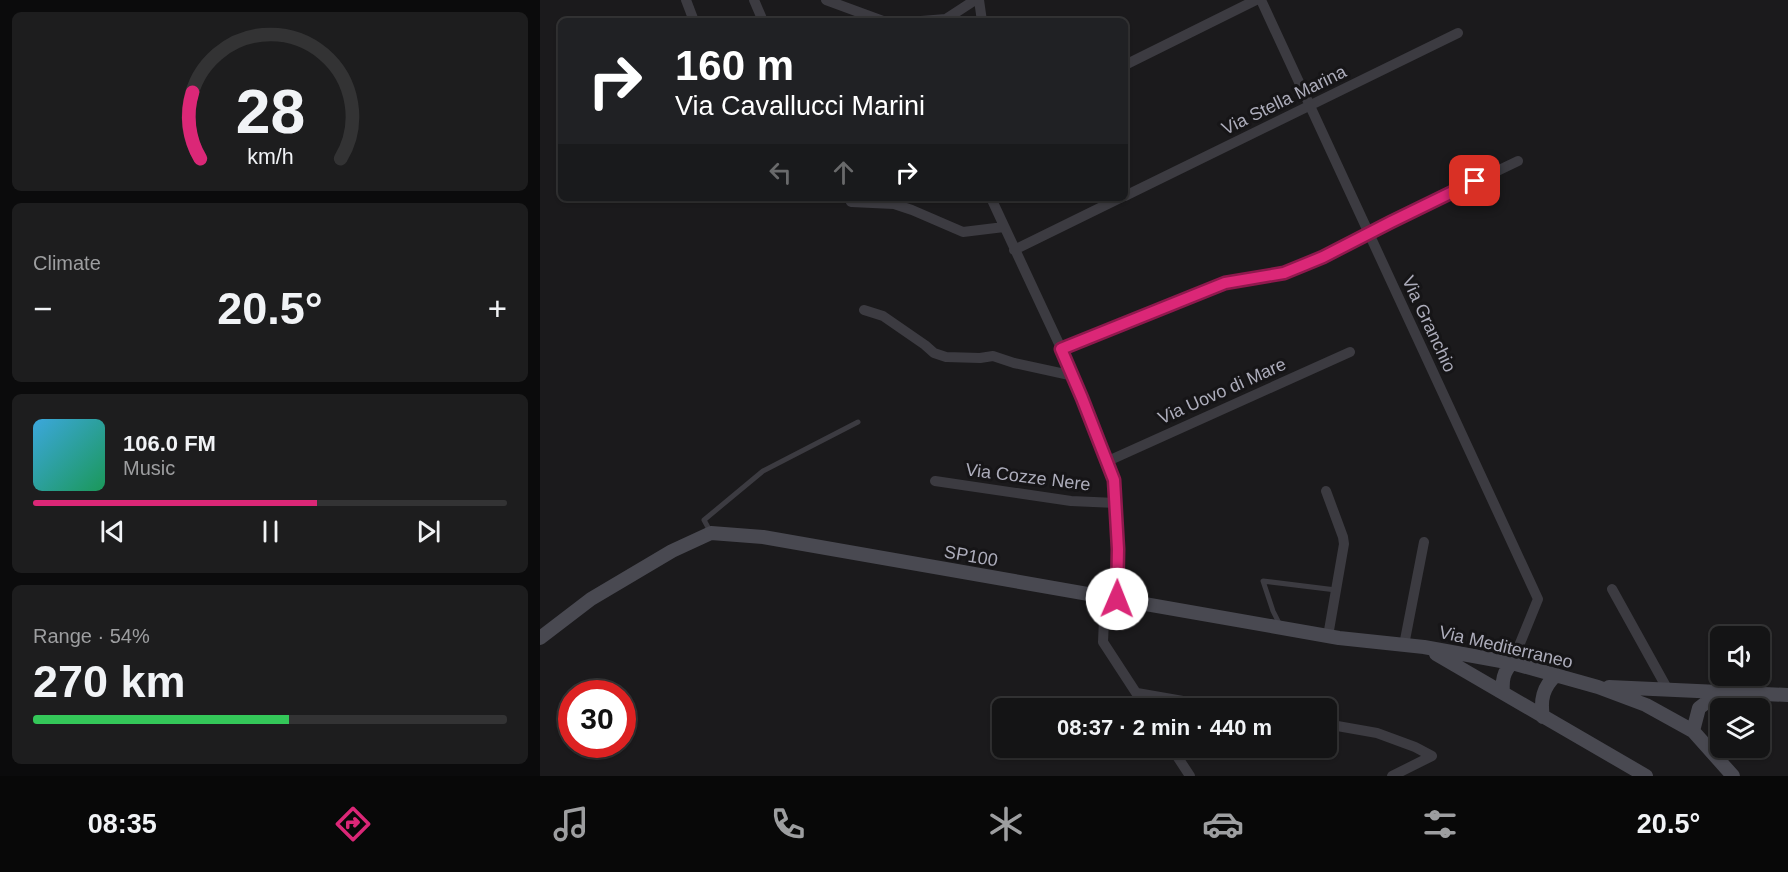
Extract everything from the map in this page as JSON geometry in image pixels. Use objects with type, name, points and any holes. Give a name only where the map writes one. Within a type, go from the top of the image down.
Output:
[{"type":"main road","name":"SP100","points":[[540,638],[591,599],[672,551],[711,533],[763,537],[1328,636],[1424,647]]},
{"type":"main road","name":"Via Mediterraneo","points":[[1424,647],[1512,663],[1598,687],[1646,705],[1693,731],[1733,776]]},
{"type":"main road","name":"Via Mediterraneo","points":[[1424,647],[1646,776]]},
{"type":"main road","points":[[1503,693],[1503,677],[1512,663]]},
{"type":"main road","points":[[1543,717],[1541,704],[1544,690],[1556,675]]},
{"type":"main road","points":[[1598,687],[1788,695]]},
{"type":"main road","points":[[1693,731],[1699,708],[1720,692]]},
{"type":"street","points":[[686,0],[693,18]]},
{"type":"street","points":[[754,0],[759,18]]},
{"type":"street","points":[[826,0],[875,18]]},
{"type":"street","points":[[946,18],[975,0]]},
{"type":"street","points":[[980,0],[982,18]]},
{"type":"street","points":[[1128,64],[1256,0]]},
{"type":"street","name":"Via Granchio","points":[[1261,0],[1538,598],[1512,663]]},
{"type":"street","name":"Via Stella Marina","points":[[1128,195],[1458,33]]},
{"type":"street","points":[[1061,349],[1225,283],[1284,273],[1323,257],[1369,232],[1518,161]]},
{"type":"street","points":[[850,201],[894,204],[963,232],[1004,227]]},
{"type":"street","points":[[992,201],[1074,376],[1114,480],[1118,549],[1103,642],[1140,698]]},
{"type":"street","points":[[1014,250],[1114,201]]},
{"type":"street","points":[[864,310],[884,316],[934,353],[946,357],[993,356],[1074,376]]},
{"type":"street","name":"Via Uovo di Mare","points":[[1108,460],[1350,352]]},
{"type":"street","name":"Via Cozze Nere","points":[[935,481],[1071,501],[1116,503]]},
{"type":"street","points":[[1326,491],[1344,544],[1328,636]]},
{"type":"street","points":[[1404,645],[1424,542]]},
{"type":"street","points":[[1612,589],[1668,690]]},
{"type":"street","points":[[1137,693],[1166,698]]},
{"type":"street","points":[[1337,726],[1377,733],[1432,756],[1392,776]]},
{"type":"street","points":[[1178,758],[1190,776]]},
{"type":"lane","points":[[711,533],[704,520],[763,471],[858,422]]},
{"type":"lane","points":[[1281,628],[1263,581],[1336,590]]},
{"type":"route","points":[[1117,599],[1118,549],[1114,480],[1108,460],[1061,349],[1225,283],[1284,273],[1323,257],[1475,181]]}]
